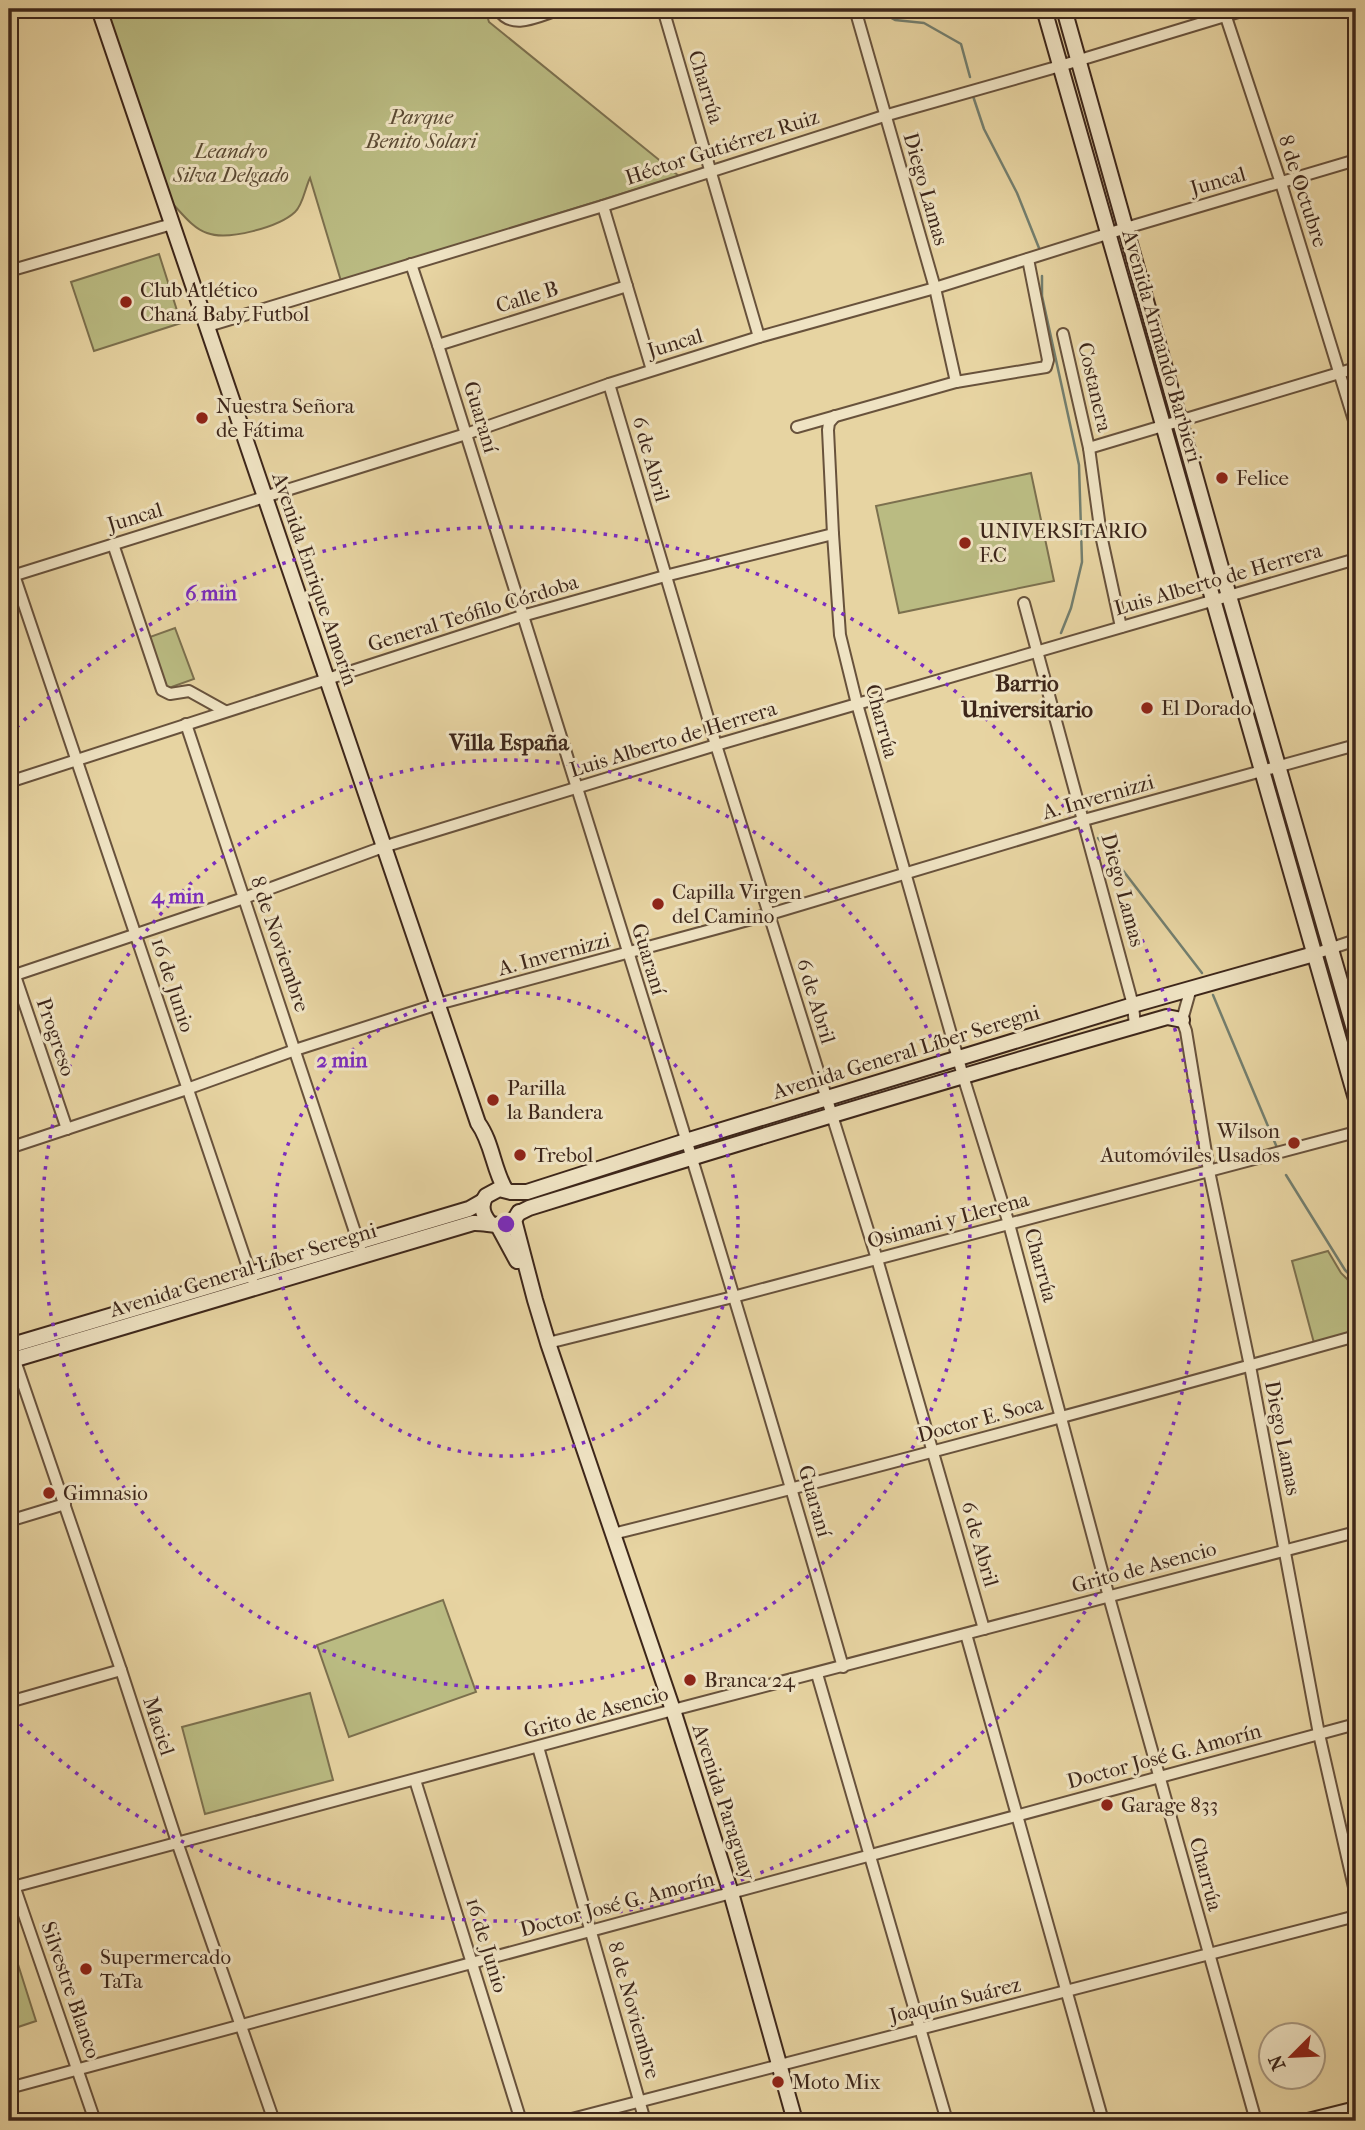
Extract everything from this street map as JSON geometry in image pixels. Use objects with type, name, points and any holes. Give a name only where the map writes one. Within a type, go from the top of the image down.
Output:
[{"type":"street","name":"Avenida Enrique Amorín","points":[[99,9],[478,1123],[485,1132],[497,1176],[508,1191]]},
{"type":"street","points":[[498,9],[505,18],[513,22],[561,9]]},
{"type":"street","name":"Charrúa","points":[[663,9],[759,337]]},
{"type":"street","name":"Diego Lamas","points":[[855,9],[935,288],[956,382]]},
{"type":"street","name":"Avenida Armando Barbieri","points":[[1044,9],[1356,1099]]},
{"type":"street","name":"Avenida Armando Barbieri","points":[[1064,9],[1356,1037]]},
{"type":"street","name":"Héctor Gutiérrez Ruiz","points":[[208,326],[603,206],[884,116],[1060,66],[1224,12],[1248,9]]},
{"type":"street","name":"8 de Octubre","points":[[1224,12],[1281,183],[1356,427]]},
{"type":"street","name":"Juncal","points":[[11,576],[466,434],[652,370],[935,288],[1356,160]]},
{"type":"street","points":[[603,206],[652,370]]},
{"type":"street","points":[[9,271],[172,224]]},
{"type":"street","points":[[797,427],[956,382],[1046,367],[1048,360],[1028,258]]},
{"type":"street","name":"Guaraní","points":[[411,264],[691,1157],[844,1667]]},
{"type":"street","name":"Calle B","points":[[438,345],[627,286]]},
{"type":"street","name":"Costanera","points":[[1063,334],[1089,448],[1101,535],[1121,627]]},
{"type":"street","points":[[1089,448],[1356,368]]},
{"type":"street","name":"6 de Abril","points":[[609,384],[716,745],[877,1259],[984,1629]]},
{"type":"street","name":"Charrúa","points":[[835,416],[828,430],[840,635],[857,704],[958,1059],[1009,1223],[1109,1597],[1256,2121]]},
{"type":"street","name":"General Teófilo Córdoba","points":[[9,782],[522,616],[665,576],[833,534]]},
{"type":"street","points":[[113,544],[162,690],[170,694],[189,691],[225,711]]},
{"type":"street","name":"Luis Alberto de Herrera","points":[[12,976],[244,898],[383,847],[716,745],[1356,559]]},
{"type":"street","name":"16 de Junio","points":[[11,576],[136,934],[255,1288]]},
{"type":"street","name":"Diego Lamas","points":[[1024,603],[1133,1004],[1135,1026]]},
{"type":"street","name":"8 de Noviembre","points":[[186,724],[363,1256]]},
{"type":"street","name":"A. Invernizzi","points":[[9,1148],[438,1004],[770,914],[1084,820],[1356,745]]},
{"type":"street","points":[[1314,954],[1356,940]]},
{"type":"street","name":"Avenida General Líber Seregni","points":[[508,1191],[527,1192],[1133,1004],[1314,954]]},
{"type":"street","name":"Progreso","points":[[9,958],[12,976],[67,1129]]},
{"type":"street","name":"Diego Lamas","points":[[1191,988],[1182,1020],[1209,1171],[1250,1366],[1319,1734],[1356,1896]]},
{"type":"street","name":"Avenida General Líber Seregni","points":[[517,1216],[529,1208],[691,1157],[963,1076],[1167,1017],[1182,1020]]},
{"type":"street","name":"Avenida Enrique Amorín","points":[[478,1123],[475,1134],[488,1178],[484,1199]]},
{"type":"street","name":"Osimani y Llerena","points":[[548,1343],[733,1297],[1356,1132]]},
{"type":"street","points":[[494,1190],[508,1191],[518,1201],[517,1216],[510,1224],[494,1224],[483,1212],[484,1199],[494,1190]]},
{"type":"street","name":"Avenida General Líber Seregni","points":[[10,1351],[250,1273],[469,1209],[484,1199]]},
{"type":"street","name":"Avenida Paraguay","points":[[517,1216],[535,1300],[548,1343],[673,1710],[732,1893],[795,2121]]},
{"type":"street","name":"Avenida General Líber Seregni","points":[[10,1351],[255,1288],[473,1223],[494,1224]]},
{"type":"street","name":"Avenida Paraguay","points":[[494,1224],[510,1247],[535,1300]]},
{"type":"street","name":"Doctor E. Soca","points":[[613,1534],[1062,1418],[1356,1336]]},
{"type":"street","name":"Maciel","points":[[10,1351],[65,1504],[177,1842],[274,2121]]},
{"type":"street","points":[[9,1521],[65,1504]]},
{"type":"street","name":"Grito de Asencio","points":[[11,1887],[673,1710],[1356,1532]]},
{"type":"street","points":[[966,1634],[1103,2121]]},
{"type":"street","points":[[9,1702],[121,1670]]},
{"type":"street","points":[[817,1674],[947,2121]]},
{"type":"street","name":"Doctor José G. Amorín","points":[[9,2088],[1356,1724]]},
{"type":"street","name":"8 de Noviembre","points":[[538,1748],[645,2121]]},
{"type":"street","name":"16 de Junio","points":[[415,1780],[521,2121]]},
{"type":"street","name":"Silvestre Blanco","points":[[9,1871],[11,1887],[95,2121]]},
{"type":"street","name":"Joaquín Suárez","points":[[564,2121],[1356,1916]]},
{"type":"street","points":[[1308,2121],[1356,2109]]},
{"type":"green space","name":"Parque Benito Solari","points":[[105,9],[485,9],[489,22],[679,176],[341,281],[310,178],[295,212],[277,223],[240,234],[216,235],[202,231],[170,201]]},
{"type":"green space","name":"Club Atlético Chaná Baby Futbol","points":[[159,254],[181,323],[94,351],[71,282]]},
{"type":"green space","name":"UNIVERSITARIO F.C","points":[[1031,473],[1054,581],[899,613],[876,506]]},
{"type":"green space","points":[[175,628],[194,679],[166,689],[147,638]]},
{"type":"green space","points":[[1328,1251],[1341,1273],[1356,1288],[1356,1331],[1314,1343],[1292,1261]]},
{"type":"green space","points":[[443,1600],[476,1692],[349,1737],[317,1645]]},
{"type":"green space","points":[[310,1693],[333,1780],[205,1814],[182,1727]]},
{"type":"green space","points":[[9,1936],[36,2021],[9,2030]]},
{"type":"waterway","points":[[875,9],[895,20],[924,23],[961,44],[970,77]]},
{"type":"waterway","points":[[973,96],[984,129],[1017,193],[1039,248]]},
{"type":"waterway","points":[[1042,276],[1042,296],[1079,465],[1082,562],[1071,608],[1061,633]]},
{"type":"waterway","points":[[1098,838],[1202,973]]},
{"type":"waterway","points":[[1213,995],[1278,1150]]},
{"type":"waterway","points":[[1286,1175],[1345,1270],[1356,1281]]},
{"type":"place","name":"Club Atlético Chaná Baby Futbol","points":[[126,302]]},
{"type":"place","name":"Nuestra Señora de Fátima","points":[[202,418]]},
{"type":"place","name":"Felice","points":[[1222,478]]},
{"type":"place","name":"UNIVERSITARIO F.C","points":[[965,543]]},
{"type":"place","name":"El Dorado","points":[[1147,708]]},
{"type":"place","name":"Capilla Virgen del Camino","points":[[658,904]]},
{"type":"place","name":"Parilla la Bandera","points":[[493,1100]]},
{"type":"place","name":"Wilson Automóviles Usados","points":[[1294,1143]]},
{"type":"place","name":"Trebol","points":[[520,1155]]},
{"type":"place","name":"Gimnasio","points":[[49,1493]]},
{"type":"place","name":"Branca 24","points":[[690,1680]]},
{"type":"place","name":"Garage 833","points":[[1107,1805]]},
{"type":"place","name":"Supermercado TaTa","points":[[86,1969]]},
{"type":"place","name":"Moto Mix","points":[[778,2082]]},
{"type":"district","name":"Barrio Universitario","points":[[1027,696]]},
{"type":"district","name":"Villa España","points":[[509,742]]},
{"type":"park label","name":"Leandro Silva Delgado","points":[[231,163]]}]
